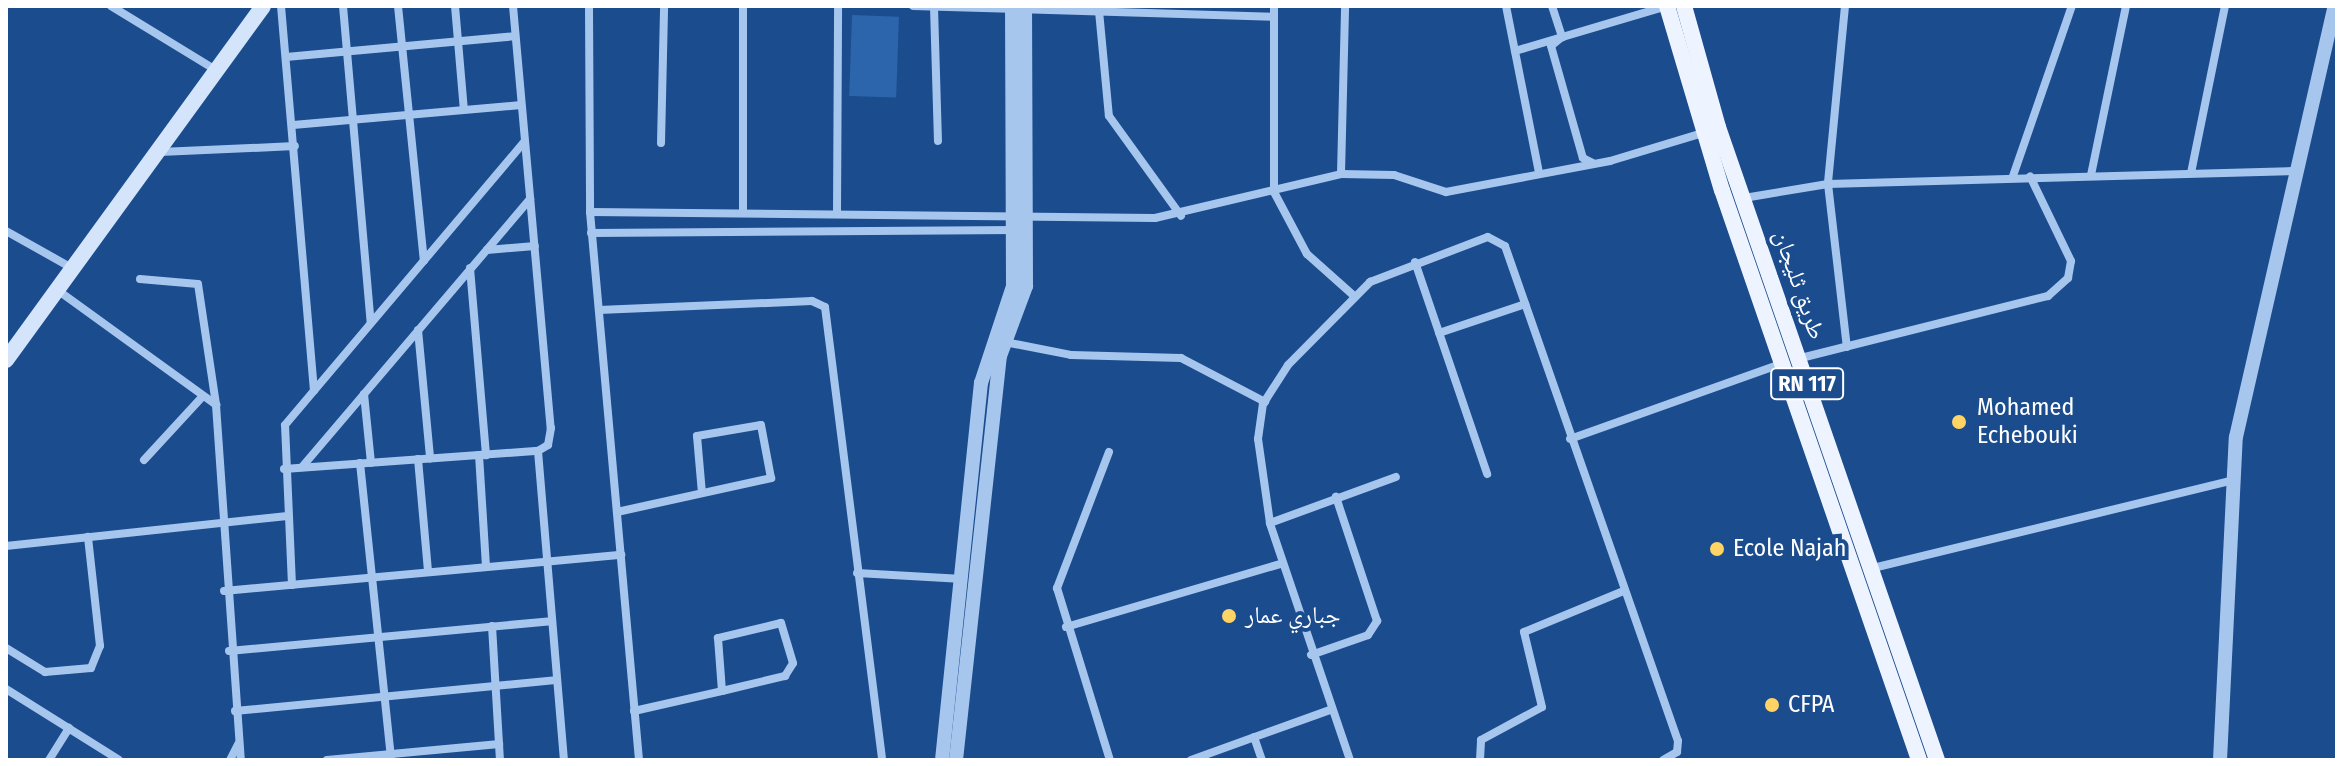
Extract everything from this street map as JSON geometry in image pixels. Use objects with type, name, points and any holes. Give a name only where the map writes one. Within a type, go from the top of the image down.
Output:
[{"type":"main road","points":[[6,360],[263,6]]},
{"type":"main road","name":"طريق ثليجان","points":[[1667,6],[1791,361],[1870,569],[1937,760]]},
{"type":"main road","name":"طريق ثليجان","points":[[1684,6],[1712,130],[1744,198],[1852,574],[1919,760]]},
{"type":"street","points":[[111,6],[216,70]]},
{"type":"street","points":[[281,6],[314,391]]},
{"type":"street","points":[[343,6],[371,324]]},
{"type":"street","points":[[398,6],[424,261]]},
{"type":"street","points":[[455,6],[464,110]]},
{"type":"street","points":[[284,469],[538,451],[548,445],[551,428],[513,6]]},
{"type":"street","points":[[589,6],[591,233],[639,760]]},
{"type":"street","points":[[661,143],[664,6]]},
{"type":"street","points":[[743,6],[743,213]]},
{"type":"street","points":[[837,214],[838,6]]},
{"type":"street","points":[[913,6],[1099,11],[1129,9],[1274,17]]},
{"type":"street","points":[[1274,6],[1274,192],[1307,254],[1353,295]]},
{"type":"street","points":[[1341,174],[1345,6]]},
{"type":"street","points":[[1506,6],[1539,173]]},
{"type":"street","points":[[1552,6],[1562,37]]},
{"type":"street","points":[[1515,51],[1667,6]]},
{"type":"street","points":[[1845,6],[1828,184],[1847,347]]},
{"type":"street","points":[[2013,176],[2072,6]]},
{"type":"street","points":[[2091,175],[2126,6]]},
{"type":"street","points":[[2191,173],[2225,6]]},
{"type":"street","points":[[2220,760],[2230,481],[2335,6]]},
{"type":"street","points":[[934,7],[938,141]]},
{"type":"street","points":[[956,760],[1004,342],[1026,286],[1019,7]]},
{"type":"street","points":[[1099,11],[1109,116],[1181,216]]},
{"type":"street","points":[[286,57],[515,36]]},
{"type":"street","points":[[1562,37],[1551,46],[1583,158],[1594,164]]},
{"type":"street","points":[[293,125],[521,105]]},
{"type":"street","points":[[591,233],[1181,216],[1341,174],[1394,175],[1446,192],[1594,164],[1712,130]]},
{"type":"street","points":[[292,585],[284,469],[285,425],[524,142]]},
{"type":"street","points":[[157,152],[295,146]]},
{"type":"street","points":[[1744,198],[1828,184],[2013,176],[2299,171]]},
{"type":"street","points":[[1570,439],[1791,361],[2033,303],[2068,278],[2067,243],[2030,176]]},
{"type":"street","points":[[302,467],[530,199]]},
{"type":"street","points":[[590,212],[837,214],[1023,221]]},
{"type":"street","points":[[942,760],[981,383],[1013,286],[1023,221]]},
{"type":"street","points":[[6,231],[72,268]]},
{"type":"street","points":[[1350,760],[1280,564],[1270,523],[1258,439],[1265,402],[1353,295],[1415,262],[1497,238],[1525,304],[1621,592],[1678,741],[1677,752],[1663,760]]},
{"type":"street","points":[[487,250],[535,246]]},
{"type":"street","points":[[1415,262],[1487,474]]},
{"type":"street","points":[[470,268],[486,567]]},
{"type":"street","points":[[140,279],[198,284],[216,405],[225,522],[224,591],[241,760]]},
{"type":"street","points":[[56,289],[216,405]]},
{"type":"street","points":[[599,310],[812,301],[825,307],[882,760]]},
{"type":"street","points":[[1439,333],[1525,304]]},
{"type":"street","points":[[418,330],[430,458]]},
{"type":"street","points":[[1004,342],[1071,355],[1181,358],[1265,402]]},
{"type":"street","points":[[364,394],[371,463]]},
{"type":"street","points":[[144,460],[203,396]]},
{"type":"street","points":[[617,512],[702,493],[772,476],[761,425],[697,436],[702,493]]},
{"type":"street","points":[[538,451],[564,760]]},
{"type":"street","points":[[1109,452],[1060,576],[1066,627],[1110,760]]},
{"type":"street","points":[[418,459],[428,572]]},
{"type":"street","points":[[360,463],[381,635],[390,756]]},
{"type":"street","points":[[1270,523],[1396,477]]},
{"type":"street","points":[[1852,574],[2230,481]]},
{"type":"street","points":[[1311,655],[1368,635],[1377,621],[1336,497]]},
{"type":"street","points":[[6,546],[287,516]]},
{"type":"street","points":[[6,648],[45,672],[91,668],[100,646],[88,537]]},
{"type":"street","points":[[224,591],[621,555]]},
{"type":"street","points":[[1066,627],[1280,564]]},
{"type":"street","points":[[857,573],[963,579]]},
{"type":"street","points":[[1480,760],[1481,740],[1542,707],[1524,632],[1621,592]]},
{"type":"street","points":[[229,651],[551,621]]},
{"type":"street","points":[[634,711],[722,691],[790,672],[781,623],[718,638],[722,691]]},
{"type":"street","points":[[492,626],[500,760]]},
{"type":"street","points":[[235,711],[556,680]]},
{"type":"street","points":[[6,689],[119,760]]},
{"type":"street","points":[[1191,760],[1330,710]]},
{"type":"street","points":[[49,760],[69,728]]},
{"type":"street","points":[[1254,737],[1262,760]]},
{"type":"street","points":[[230,760],[238,744]]},
{"type":"street","points":[[327,760],[499,744]]},
{"type":"shaded area","points":[[852,15],[899,17],[896,98],[849,96]]},
{"type":"place","name":"Mohamed Echebouki","points":[[1959,422]]},
{"type":"place","name":"Ecole Najah","points":[[1717,549]]},
{"type":"place","name":"جباري عمار","points":[[1229,616]]},
{"type":"place","name":"CFPA","points":[[1772,705]]}]
